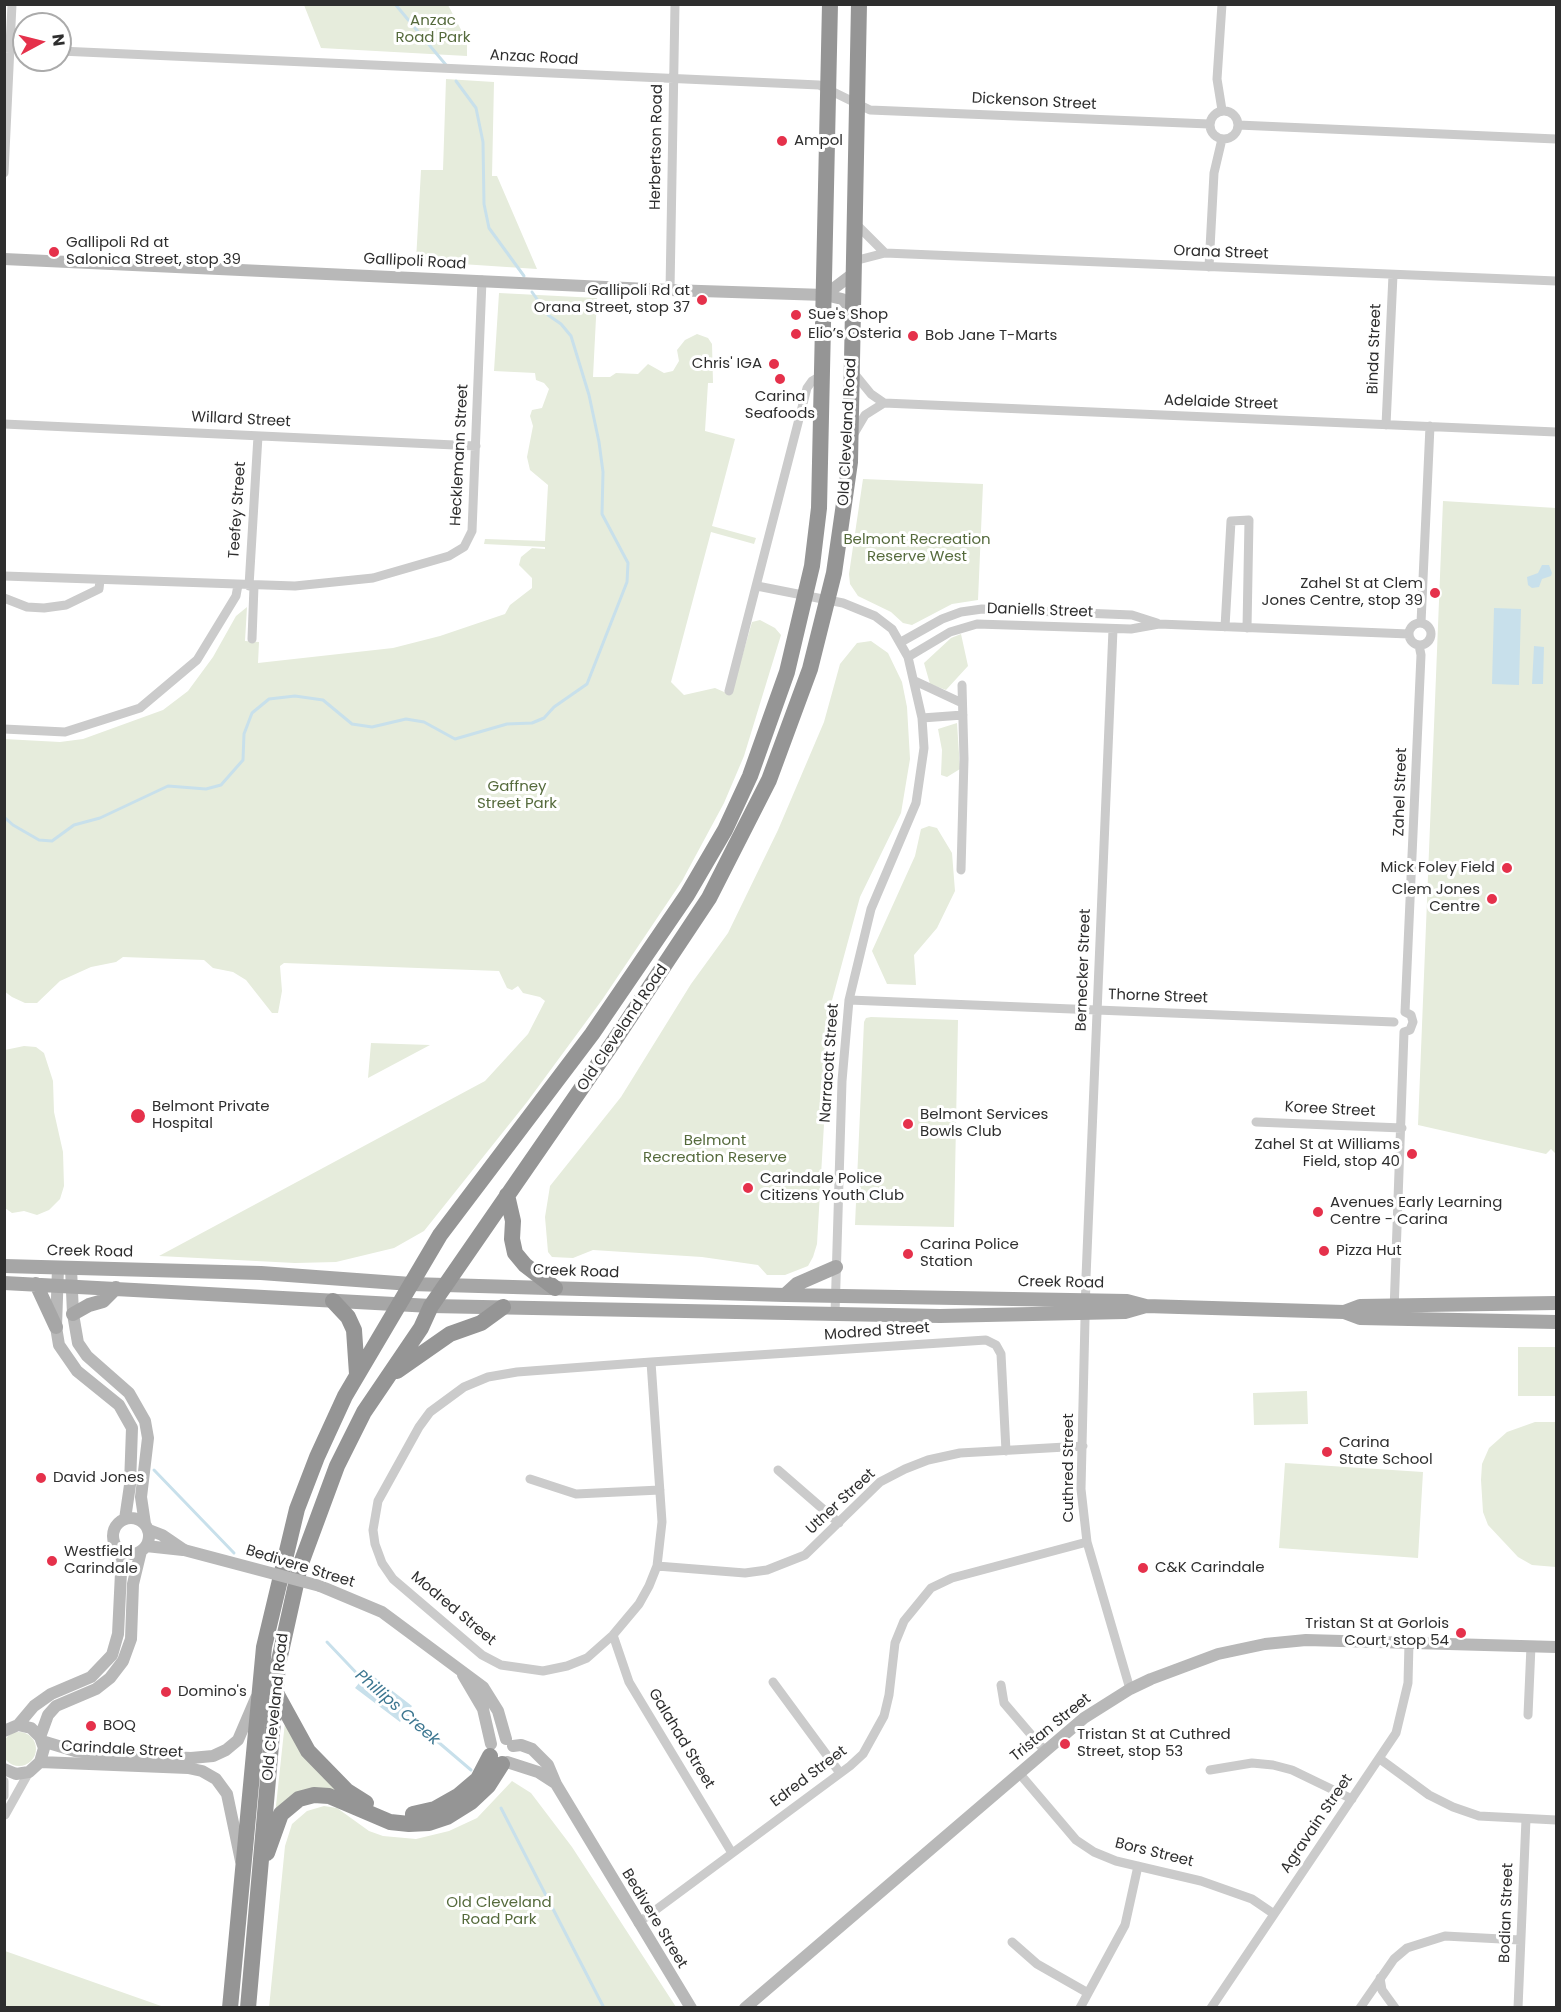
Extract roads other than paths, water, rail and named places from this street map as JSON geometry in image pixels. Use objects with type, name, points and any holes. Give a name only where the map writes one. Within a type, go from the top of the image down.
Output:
[{"type":"highway","name":"Old Cleveland Road","points":[[230,2007],[258,1695],[271,1611],[297,1509],[332,1421],[440,1235],[617,999],[706,864],[750,776],[794,649],[812,566],[819,508],[830,4]]},
{"type":"highway","name":"Old Cleveland Road","points":[[248,2007],[275,1692],[284,1629],[310,1536],[349,1440],[364,1412],[421,1328],[430,1306],[692,926],[730,860],[783,747],[810,669],[829,600],[846,499],[851,439],[859,4]]},
{"type":"highway","points":[[507,1195],[513,1221],[512,1239],[515,1253],[525,1265],[555,1288]]},
{"type":"highway","points":[[333,1301],[348,1317],[354,1330],[357,1375]]},
{"type":"highway","points":[[391,1374],[450,1334],[481,1323],[503,1307]]},
{"type":"highway","points":[[275,1692],[301,1739],[318,1762],[356,1797],[385,1811],[420,1814],[443,1806],[478,1779],[497,1757]]},
{"type":"highway","points":[[258,1878],[278,1820],[286,1809],[299,1799],[314,1795],[329,1796],[390,1822],[409,1824],[429,1822],[455,1814],[488,1786],[497,1757]]},
{"type":"main road","name":"Creek Road","points":[[4,1266],[261,1273],[411,1284],[1087,1306],[1125,1312],[1146,1306],[1344,1312],[1360,1306],[1394,1312],[1557,1322]]},
{"type":"main road","points":[[785,1295],[797,1284],[836,1267]]},
{"type":"main road","name":"Creek Road","points":[[4,1283],[430,1306],[835,1314],[1087,1306]]},
{"type":"main road","points":[[36,1284],[56,1327]]},
{"type":"main road","points":[[73,1314],[89,1305],[103,1301],[116,1288]]},
{"type":"main road","name":"Creek Road","points":[[1394,1312],[1557,1303]]},
{"type":"street","points":[[4,173],[7,48],[12,4]]},
{"type":"street","name":"Herbertson Road","points":[[670,290],[675,4]]},
{"type":"street","points":[[1222,4],[1217,79],[1222,110]]},
{"type":"street","name":"Anzac Road","points":[[72,52],[828,88],[857,105]]},
{"type":"street","name":"Dickenson Street","points":[[857,105],[870,110],[1209,124]]},
{"type":"street","points":[[1222,110],[1212,117],[1209,124],[1214,135],[1222,139],[1232,137],[1238,125]]},
{"type":"street","points":[[1222,110],[1232,113],[1238,125]]},
{"type":"street","points":[[1238,125],[1557,139]]},
{"type":"street","points":[[1209,267],[1214,173],[1222,139]]},
{"type":"street","points":[[855,223],[885,253]]},
{"type":"street","name":"Orana Street","points":[[854,267],[885,253],[1557,281]]},
{"type":"street","name":"Gallipoli Road","points":[[4,259],[825,295]]},
{"type":"street","points":[[825,295],[854,267]]},
{"type":"street","name":"Binda Street","points":[[1386,424],[1393,275]]},
{"type":"street","name":"Hecklemann Street","points":[[4,576],[295,586],[373,578],[450,556],[464,547],[472,531],[482,280]]},
{"type":"street","points":[[825,295],[842,299],[853,310]]},
{"type":"street","points":[[851,439],[865,415],[884,403],[871,394],[852,371]]},
{"type":"street","name":"Old Cleveland Road","points":[[729,691],[808,387],[823,375]]},
{"type":"street","name":"Adelaide Street","points":[[884,403],[1557,432]]},
{"type":"street","name":"Willard Street","points":[[4,424],[476,446]]},
{"type":"street","points":[[1421,623],[1430,426]]},
{"type":"street","name":"Teefey Street","points":[[252,639],[251,586],[258,436]]},
{"type":"street","points":[[1225,627],[1231,521],[1249,520],[1247,628]]},
{"type":"street","points":[[4,598],[27,607],[44,608],[66,605],[99,589],[100,580]]},
{"type":"street","points":[[4,729],[65,732],[140,708],[197,660],[236,596],[238,585]]},
{"type":"street","points":[[757,586],[829,600],[861,609],[892,629],[908,657]]},
{"type":"street","name":"Daniells Street","points":[[901,642],[942,619],[961,612],[982,609],[1132,615],[1159,624]]},
{"type":"street","points":[[1421,623],[1430,628],[1431,638],[1424,645],[1419,645],[1410,639],[1409,634],[1415,624],[1421,623]]},
{"type":"street","name":"Daniells Street","points":[[908,657],[950,632],[977,624],[1131,629],[1159,624],[1409,634]]},
{"type":"street","name":"Bernecker Street","points":[[1087,1306],[1086,1277],[1113,629]]},
{"type":"street","name":"Zahel Street","points":[[1405,1012],[1420,690],[1419,645]]},
{"type":"street","name":"Narracott Street","points":[[835,1314],[844,1046],[849,1000],[871,909],[916,803],[924,748],[922,718],[908,657]]},
{"type":"street","points":[[915,681],[962,703]]},
{"type":"street","points":[[961,870],[964,759],[962,685]]},
{"type":"street","points":[[922,718],[963,715]]},
{"type":"street","name":"Thorne Street","points":[[849,1000],[1394,1022]]},
{"type":"street","points":[[1405,1012],[1411,1016],[1413,1022],[1410,1030],[1404,1032],[1396,1028],[1394,1022],[1398,1014],[1405,1012]]},
{"type":"street","points":[[1394,1312],[1404,1032]]},
{"type":"street","name":"Koree Street","points":[[1256,1122],[1402,1128]]},
{"type":"street","points":[[4,1731],[18,1725],[34,1706],[51,1694],[91,1677],[112,1655],[118,1634],[122,1552],[113,1537],[116,1526],[125,1519],[135,1497],[147,1438],[145,1421],[136,1401],[82,1350],[76,1337],[73,1314],[65,1285],[64,1268]]},
{"type":"street","points":[[5,1815],[28,1772],[40,1762],[44,1748],[41,1739],[48,1715],[56,1706],[96,1689],[110,1678],[123,1661],[130,1639],[133,1584],[147,1527],[135,1497],[132,1428],[119,1405],[70,1363],[59,1345],[56,1327],[65,1285]]},
{"type":"street","name":"Cuthred Street","points":[[1087,1306],[1081,1489],[1087,1542],[1130,1689]]},
{"type":"street","name":"Modred Street","points":[[651,1362],[662,1522],[657,1566],[639,1604],[614,1635],[587,1658],[567,1666],[543,1671],[501,1665],[482,1655],[393,1579],[382,1563],[375,1544],[375,1514],[378,1502],[419,1427],[430,1412],[464,1387],[488,1377],[517,1372],[651,1362],[986,1340],[996,1345],[1001,1354],[1006,1451]]},
{"type":"street","name":"Uther Street","points":[[657,1566],[746,1573],[767,1570],[805,1555],[880,1482],[905,1469],[960,1453],[1083,1446]]},
{"type":"street","points":[[778,1470],[839,1523]]},
{"type":"street","points":[[530,1479],[576,1494],[660,1490]]},
{"type":"street","points":[[125,1519],[135,1518],[147,1527]]},
{"type":"street","name":"Bedivere Street","points":[[147,1527],[184,1550]]},
{"type":"street","name":"Edred Street","points":[[638,1923],[863,1754],[875,1736],[889,1695],[895,1643],[904,1621],[931,1588],[952,1578],[1087,1542]]},
{"type":"street","points":[[122,1552],[132,1554],[143,1549]]},
{"type":"street","name":"Bedivere Street","points":[[143,1549],[184,1550],[320,1586],[382,1612],[489,1694],[498,1711],[509,1743],[537,1752],[548,1765],[556,1784],[638,1923],[691,2007]]},
{"type":"street","name":"Galahad Street","points":[[614,1635],[629,1682],[732,1853]]},
{"type":"street","name":"Tristan Street","points":[[745,2007],[1084,1718],[1130,1689],[1184,1665],[1265,1644],[1306,1640],[1557,1647]]},
{"type":"street","name":"Agravain Street","points":[[1211,2007],[1396,1733],[1408,1683],[1409,1643]]},
{"type":"street","points":[[1528,1715],[1531,1646]]},
{"type":"street","name":"Bedivere Street","points":[[459,1669],[483,1709],[497,1757]]},
{"type":"street","points":[[773,1682],[840,1773]]},
{"type":"street","points":[[1001,1685],[1004,1703],[1045,1751]]},
{"type":"street","name":"Carindale Street","points":[[18,1725],[31,1728],[41,1739],[75,1750],[109,1755],[191,1758],[213,1756],[226,1750],[238,1740],[258,1695]]},
{"type":"street","points":[[497,1739],[509,1743],[512,1757],[497,1757],[497,1739]]},
{"type":"street","points":[[497,1757],[538,1772],[556,1784]]},
{"type":"street","points":[[1380,1758],[1429,1795],[1453,1807],[1479,1816],[1557,1820]]},
{"type":"street","name":"Carindale Street","points":[[40,1762],[188,1768],[209,1774],[227,1794],[242,1865]]},
{"type":"street","points":[[1210,1770],[1252,1763],[1274,1765],[1292,1770],[1352,1799]]},
{"type":"street","points":[[4,1769],[16,1774],[28,1772]]},
{"type":"street","name":"Bors Street","points":[[1019,1773],[1076,1840],[1094,1852],[1116,1861],[1177,1873],[1226,1889],[1252,1899],[1274,1914]]},
{"type":"street","points":[[4,1781],[4,1796]]},
{"type":"street","points":[[4,1809],[4,1826]]},
{"type":"street","name":"Bodian Street","points":[[1518,2007],[1526,1819]]},
{"type":"street","points":[[1080,2007],[1125,1924],[1138,1866]]},
{"type":"street","points":[[1360,2007],[1394,1959],[1407,1948],[1445,1936],[1520,1940]]},
{"type":"street","points":[[1012,1942],[1037,1964],[1088,1993]]},
{"type":"street","points":[[1380,1978],[1382,1990],[1395,2007]]},
{"type":"water","points":[[1542,565],[1549,565],[1551,576],[1542,579],[1539,587],[1532,588],[1528,585],[1527,577],[1538,573]]},
{"type":"water","points":[[1494,608],[1521,609],[1519,685],[1492,684]]},
{"type":"water","points":[[1534,646],[1544,647],[1543,684],[1532,684]]},
{"type":"water","points":[[368,1672],[412,1706],[400,1722],[355,1688]]},
{"type":"waterway","name":"Phillips Creek","points":[[395,4],[446,65]]},
{"type":"waterway","name":"Phillips Creek","points":[[456,81],[476,108],[483,142],[484,204],[489,228],[524,276]]},
{"type":"waterway","name":"Phillips Creek","points":[[4,817],[39,840],[52,841],[74,825],[100,818],[168,786],[206,789],[221,785],[243,760],[244,734],[252,713],[269,699],[295,696],[323,700],[352,724],[372,727],[406,719],[424,722],[455,739],[507,724],[532,723],[544,718],[554,707],[587,684],[627,582],[628,563],[602,514],[603,472],[599,442],[589,395],[571,336],[561,324],[548,315],[532,292]]},
{"type":"waterway","name":"Phillips Creek","points":[[154,1470],[234,1553]]},
{"type":"waterway","name":"Phillips Creek","points":[[327,1642],[365,1682]]},
{"type":"waterway","name":"Phillips Creek","points":[[403,1712],[471,1770]]},
{"type":"waterway","name":"Phillips Creek","points":[[501,1808],[604,2008]]},
{"type":"place","name":"Ampol","points":[[782,141]]},
{"type":"place","name":"Gallipoli Rd at Salonica Street, stop 39","points":[[54,252]]},
{"type":"place","name":"Gallipoli Rd at Orana Street, stop 37","points":[[702,300]]},
{"type":"place","name":"Sue's Shop","points":[[796,315]]},
{"type":"place","name":"Elio’s Osteria","points":[[796,334]]},
{"type":"place","name":"Bob Jane T-Marts","points":[[913,336]]},
{"type":"place","name":"Chris' IGA","points":[[774,364]]},
{"type":"place","name":"Carina Seafoods","points":[[780,379]]},
{"type":"place","name":"Zahel St at Clem Jones Centre, stop 39","points":[[1435,593]]},
{"type":"place","name":"Mick Foley Field","points":[[1507,868]]},
{"type":"place","name":"Clem Jones Centre","points":[[1492,899]]},
{"type":"place","name":"Belmont Private Hospital","points":[[138,1116]]},
{"type":"place","name":"Belmont Services Bowls Club","points":[[908,1124]]},
{"type":"place","name":"Zahel St at Williams Field, stop 40","points":[[1412,1154]]},
{"type":"place","name":"Carindale Police Citizens Youth Club","points":[[748,1188]]},
{"type":"place","name":"Avenues Early Learning Centre - Carina","points":[[1318,1212]]},
{"type":"place","name":"Pizza Hut","points":[[1324,1251]]},
{"type":"place","name":"Carina Police Station","points":[[908,1254]]},
{"type":"place","name":"Carina State School","points":[[1327,1452]]},
{"type":"place","name":"David Jones","points":[[41,1478]]},
{"type":"place","name":"Westfield Carindale","points":[[52,1561]]},
{"type":"place","name":"C&K Carindale","points":[[1143,1568]]},
{"type":"place","name":"Tristan St at Gorlois Court, stop 54","points":[[1461,1633]]},
{"type":"place","name":"Domino's","points":[[166,1692]]},
{"type":"place","name":"BOQ","points":[[91,1726]]},
{"type":"place","name":"Tristan St at Cuthred Street, stop 53","points":[[1065,1744]]},
{"type":"park label","name":"Anzac Road Park","points":[[433,30]]},
{"type":"park label","name":"Belmont Recreation Reserve West","points":[[917,548]]},
{"type":"park label","name":"Gaffney Street Park","points":[[517,796]]},
{"type":"park label","name":"Belmont Recreation Reserve","points":[[715,1150]]},
{"type":"park label","name":"Old Cleveland Road Park","points":[[499,1912]]}]
